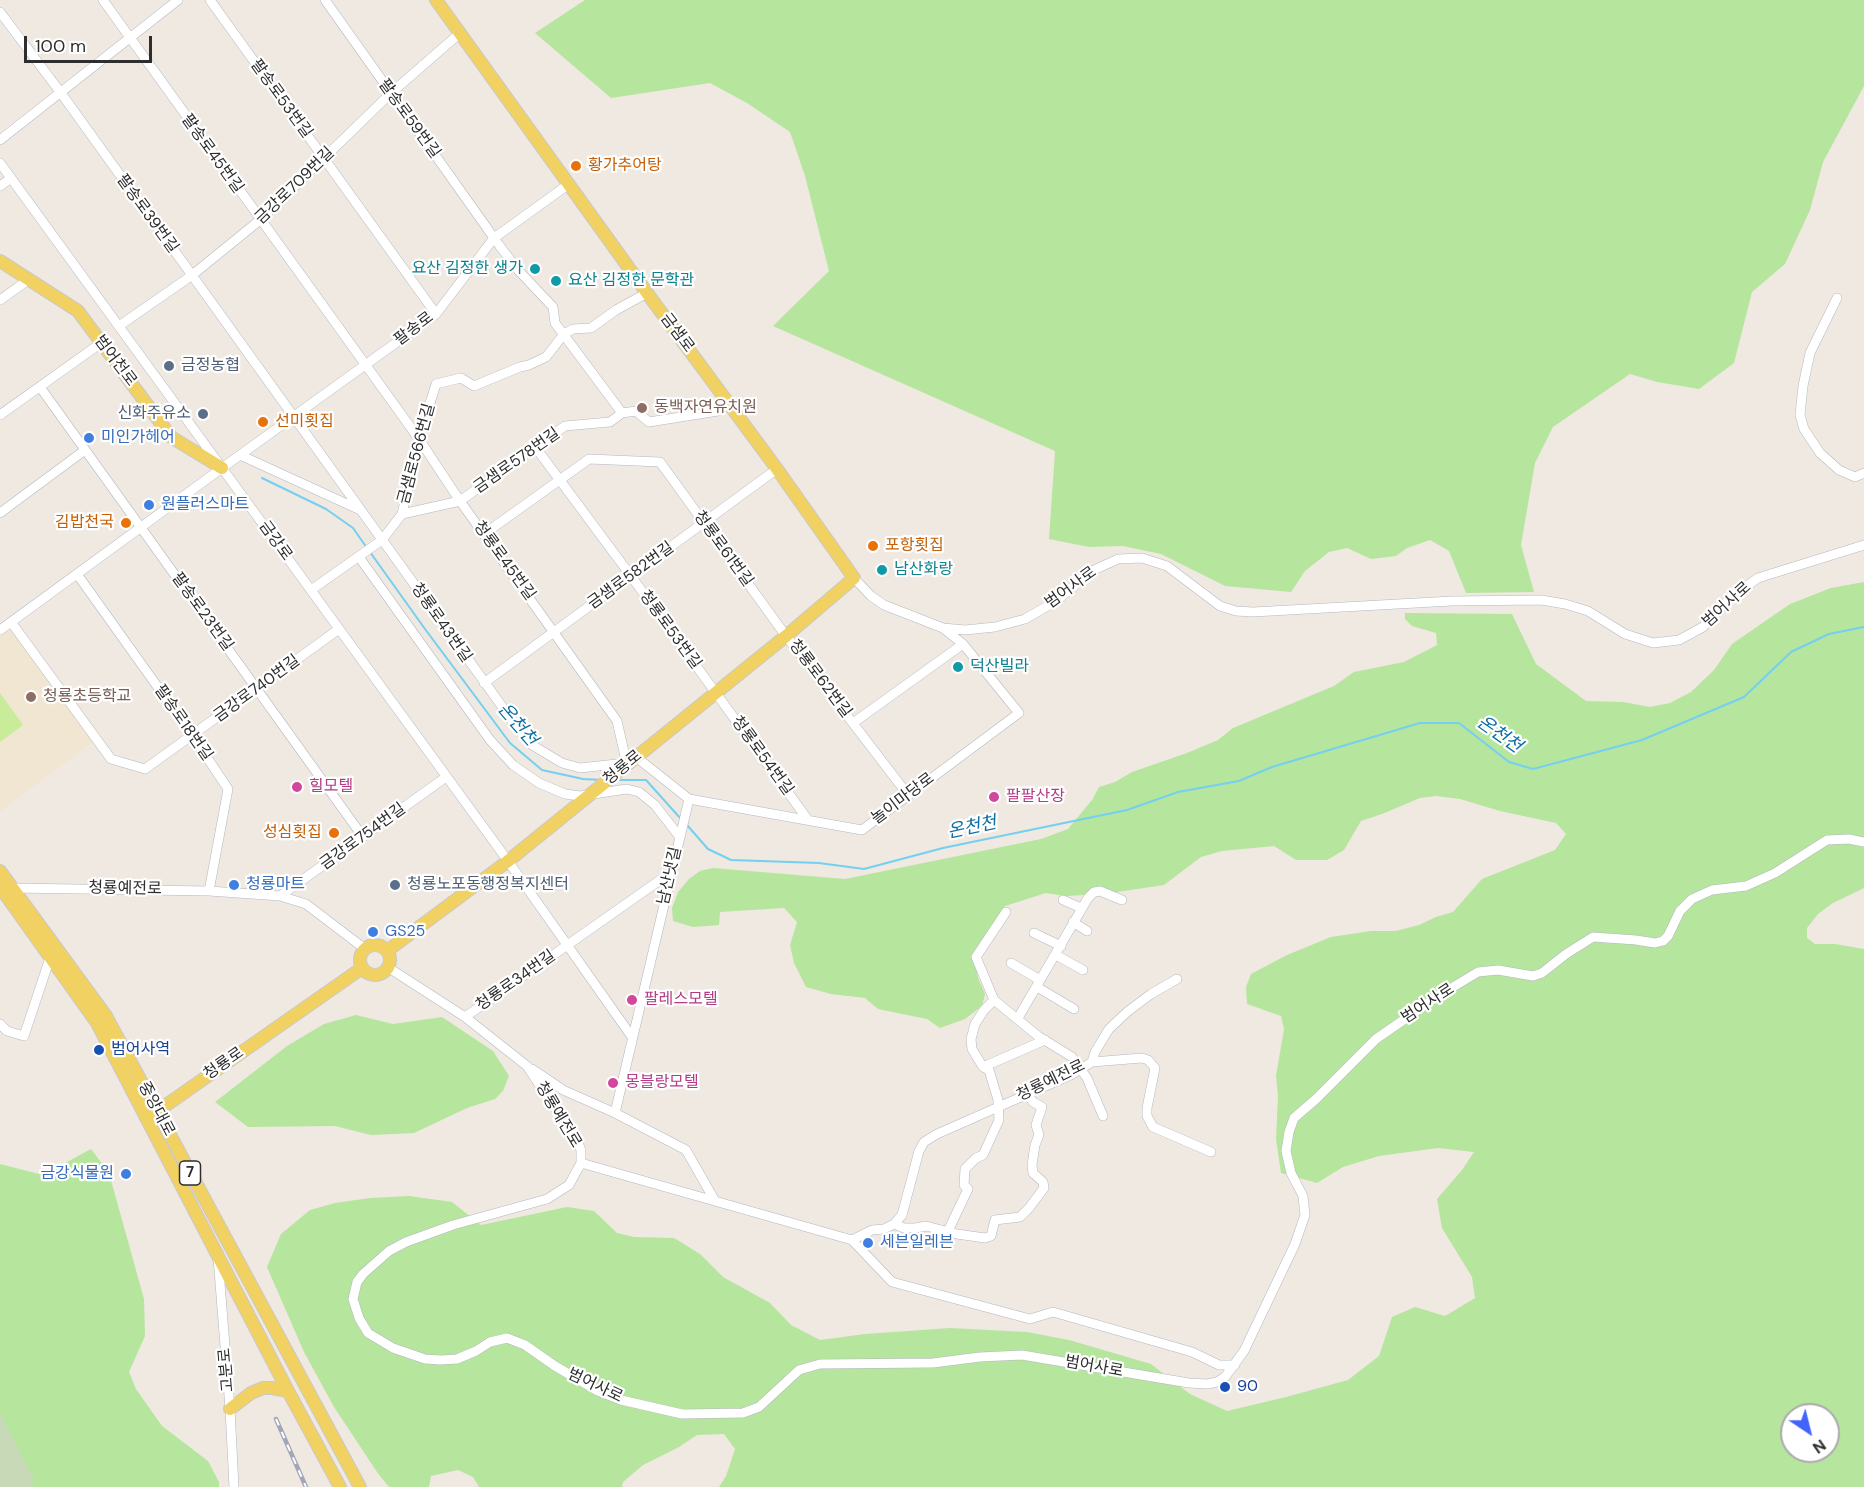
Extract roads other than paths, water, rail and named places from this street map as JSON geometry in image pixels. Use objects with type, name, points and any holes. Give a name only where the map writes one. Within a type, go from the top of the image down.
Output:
[{"type":"main road","name":"금샘로","points":[[436,0],[854,578]]},
{"type":"main road","name":"범어천로","points":[[0,261],[78,311],[171,437],[222,468]]},
{"type":"main road","name":"청룡로","points":[[387,951],[508,861],[786,636],[854,578]]},
{"type":"main road","name":"중앙대로","points":[[0,871],[6,887],[50,958],[97,1023],[340,1487]]},
{"type":"main road","name":"중앙대로","points":[[6,887],[106,1016],[360,1487]]},
{"type":"main road","points":[[379,945],[387,951],[391,960],[384,973],[374,976],[365,972],[360,958],[369,946],[379,945]]},
{"type":"main road","name":"청룡로","points":[[146,1119],[362,968]]},
{"type":"main road","points":[[230,1409],[251,1393],[263,1388],[288,1391]]},
{"type":"street","name":"팔송로45번길","points":[[102,0],[365,365]]},
{"type":"street","points":[[0,140],[178,0]]},
{"type":"street","name":"팔송로53번길","points":[[210,0],[436,314]]},
{"type":"street","name":"팔송로59번길","points":[[324,0],[494,238],[518,270],[553,307],[555,323],[622,413]]},
{"type":"street","name":"팔송로39번길","points":[[0,12],[61,93],[293,417]]},
{"type":"street","name":"금강로709번길","points":[[118,326],[191,276],[260,220],[390,94],[460,33]]},
{"type":"street","name":"금강로","points":[[0,163],[508,861]]},
{"type":"street","points":[[0,186],[11,178]]},
{"type":"street","name":"팔송로","points":[[0,630],[436,314],[494,238],[569,184]]},
{"type":"street","points":[[0,300],[28,280]]},
{"type":"street","points":[[564,334],[573,329],[591,328],[615,310],[647,293]]},
{"type":"street","points":[[1837,298],[1810,353],[1800,415],[1804,429],[1820,453],[1839,470],[1855,477],[1864,473]]},
{"type":"street","name":"금샘로566번길","points":[[402,514],[419,439],[436,384],[461,378],[474,386],[529,365],[546,357],[564,334]]},
{"type":"street","points":[[0,415],[101,343]]},
{"type":"street","name":"청룡로45번길","points":[[365,365],[617,721],[632,761]]},
{"type":"street","name":"팔송로23번길","points":[[40,387],[363,837]]},
{"type":"street","points":[[622,413],[636,411],[649,422],[718,411],[729,403]]},
{"type":"street","name":"금샘로578번길","points":[[402,514],[460,501],[565,426],[610,422],[622,413]]},
{"type":"street","name":"청룡로43번길","points":[[293,417],[360,511],[379,542],[532,745],[562,763],[580,768],[632,761]]},
{"type":"street","name":"청룡로53번길","points":[[536,448],[716,693]]},
{"type":"street","points":[[0,513],[85,450]]},
{"type":"street","points":[[240,455],[360,511]]},
{"type":"street","name":"청룡로61번길","points":[[559,480],[589,459],[660,462],[786,636]]},
{"type":"street","name":"금샘로582번길","points":[[484,683],[777,469]]},
{"type":"street","points":[[484,534],[559,480]]},
{"type":"street","points":[[310,590],[379,542],[402,514]]},
{"type":"street","name":"범어사로","points":[[854,578],[871,597],[884,605],[943,628],[965,630],[995,627],[1025,619],[1056,601],[1094,570],[1118,559],[1142,558],[1167,566],[1220,606],[1236,611],[1452,601],[1541,600],[1588,611],[1626,634],[1653,643],[1679,640],[1703,627],[1730,598],[1758,578],[1783,568],[1864,545]]},
{"type":"street","name":"남산냇길","points":[[361,556],[490,740],[513,765],[539,783],[565,794],[580,796],[627,789],[639,792],[655,805],[679,836],[615,1113]]},
{"type":"street","name":"팔송로18번길","points":[[77,574],[228,789],[209,891]]},
{"type":"street","name":"금강로740번길","points":[[11,622],[111,759],[145,769],[339,629]]},
{"type":"street","name":"놀이마당로","points":[[632,761],[689,799],[862,830],[1018,713],[963,644],[943,628]]},
{"type":"street","name":"청룡로62번길","points":[[786,636],[908,795]]},
{"type":"street","name":"청룡로62번길","points":[[853,723],[963,644]]},
{"type":"street","name":"청룡로54번길","points":[[716,693],[808,820]]},
{"type":"street","name":"금강로754번길","points":[[280,896],[446,777]]},
{"type":"street","points":[[679,836],[689,799]]},
{"type":"street","name":"범어사로","points":[[581,1163],[568,1185],[547,1199],[453,1225],[406,1242],[389,1251],[357,1281],[352,1299],[368,1333],[398,1350],[425,1359],[440,1360],[457,1359],[490,1342],[507,1338],[525,1345],[598,1391],[621,1400],[682,1414],[743,1413],[759,1407],[800,1370],[820,1365],[933,1363],[1022,1355],[1190,1383],[1217,1382],[1225,1377],[1245,1351],[1295,1244],[1305,1215],[1303,1196],[1292,1173],[1286,1150],[1288,1132],[1294,1118],[1376,1039],[1438,996],[1478,972],[1498,969],[1533,976],[1593,937],[1655,943],[1663,941],[1668,936],[1680,911],[1692,899],[1712,890],[1746,886],[1775,873],[1827,840],[1849,839],[1864,842]]},
{"type":"street","name":"청룡로34번길","points":[[508,861],[632,1037]]},
{"type":"street","name":"청룡로34번길","points":[[465,1017],[670,873]]},
{"type":"street","name":"청룡예전로","points":[[6,887],[209,891],[280,896],[306,904],[365,950]]},
{"type":"street","points":[[1018,1018],[1081,908],[1094,892],[1100,891],[1122,900]]},
{"type":"street","points":[[1063,900],[1081,908]]},
{"type":"street","points":[[1006,912],[976,957],[994,1000],[1045,1040],[1072,1057],[1081,1068],[1103,1116]]},
{"type":"street","points":[[1073,922],[1087,931]]},
{"type":"street","points":[[1034,933],[1061,946]]},
{"type":"street","points":[[1056,955],[1083,970]]},
{"type":"street","points":[[0,1024],[7,1031],[24,1036],[50,958]]},
{"type":"street","points":[[1011,963],[1074,1009]]},
{"type":"street","name":"청룡예전로","points":[[388,968],[465,1017],[527,1066],[578,1143],[581,1150],[581,1163],[852,1240]]},
{"type":"street","name":"청룡예전로","points":[[894,1224],[902,1215],[919,1151],[924,1142],[937,1134],[1071,1075],[1092,1062],[1095,1052],[1109,1029],[1151,994],[1177,979]]},
{"type":"street","points":[[948,1231],[968,1189],[964,1185],[965,1169],[976,1158],[983,1155],[999,1120],[999,1106],[989,1070],[983,1067],[972,1048],[971,1039],[975,1024],[994,1000]]},
{"type":"street","points":[[983,1067],[1045,1040]]},
{"type":"street","points":[[1092,1062],[1142,1058],[1148,1060],[1155,1068],[1147,1108],[1147,1116],[1153,1127],[1211,1152]]},
{"type":"street","points":[[527,1066],[564,1090],[615,1113],[686,1150],[715,1201]]},
{"type":"street","points":[[1027,1094],[1033,1102],[1042,1107],[1036,1125],[1039,1135],[1032,1165],[1033,1173],[1043,1182],[1044,1188],[1020,1217],[995,1220],[991,1236],[985,1238],[926,1226],[904,1228],[894,1224],[884,1229],[872,1230],[852,1240],[892,1282],[1029,1319],[1053,1312],[1192,1352],[1219,1365],[1235,1365]]},
{"type":"street","name":"고분로","points":[[217,1253],[234,1487]]},
{"type":"waterway","name":"온천천","points":[[262,478],[326,509],[353,528],[367,548]]},
{"type":"waterway","name":"온천천","points":[[370,552],[510,743],[542,770],[583,779],[602,780]]},
{"type":"waterway","name":"온천천","points":[[687,825],[708,849],[731,860],[819,863],[864,869],[943,848],[1127,810],[1178,792],[1239,781],[1272,767],[1420,723],[1459,723],[1509,762],[1533,769],[1642,740],[1744,697],[1791,652],[1829,634],[1864,627]]},
{"type":"waterway","name":"온천천","points":[[617,780],[646,780],[681,819]]},
{"type":"railway","points":[[276,1419],[306,1487]]},
{"type":"place","name":"황가추어탕","points":[[576,166]]},
{"type":"place","name":"요산 김정한 생가","points":[[535,269]]},
{"type":"place","name":"요산 김정한 문학관","points":[[556,281]]},
{"type":"place","name":"금정농협","points":[[169,366]]},
{"type":"place","name":"동백자연유치원","points":[[642,408]]},
{"type":"place","name":"신화주유소","points":[[203,414]]},
{"type":"place","name":"선미횟집","points":[[263,422]]},
{"type":"place","name":"미인가헤어","points":[[89,438]]},
{"type":"place","name":"원플러스마트","points":[[149,505]]},
{"type":"place","name":"김밥천국","points":[[126,523]]},
{"type":"place","name":"포항횟집","points":[[873,546]]},
{"type":"place","name":"남산화랑","points":[[882,570]]},
{"type":"place","name":"덕산빌라","points":[[958,667]]},
{"type":"place","name":"청룡초등학교","points":[[31,697]]},
{"type":"place","name":"힐모텔","points":[[297,787]]},
{"type":"place","name":"팔팔산장","points":[[994,797]]},
{"type":"place","name":"성심횟집","points":[[334,833]]},
{"type":"place","name":"청룡마트","points":[[234,885]]},
{"type":"place","name":"청룡노포동행정복지센터","points":[[395,885]]},
{"type":"place","name":"GS25","points":[[373,932]]},
{"type":"place","name":"팔레스모텔","points":[[632,1000]]},
{"type":"place","name":"범어사역","points":[[99,1050]]},
{"type":"place","name":"몽블랑모텔","points":[[613,1083]]},
{"type":"place","name":"금강식물원","points":[[126,1174]]},
{"type":"place","name":"세븐일레븐","points":[[868,1243]]},
{"type":"place","name":"90","points":[[1225,1387]]}]
